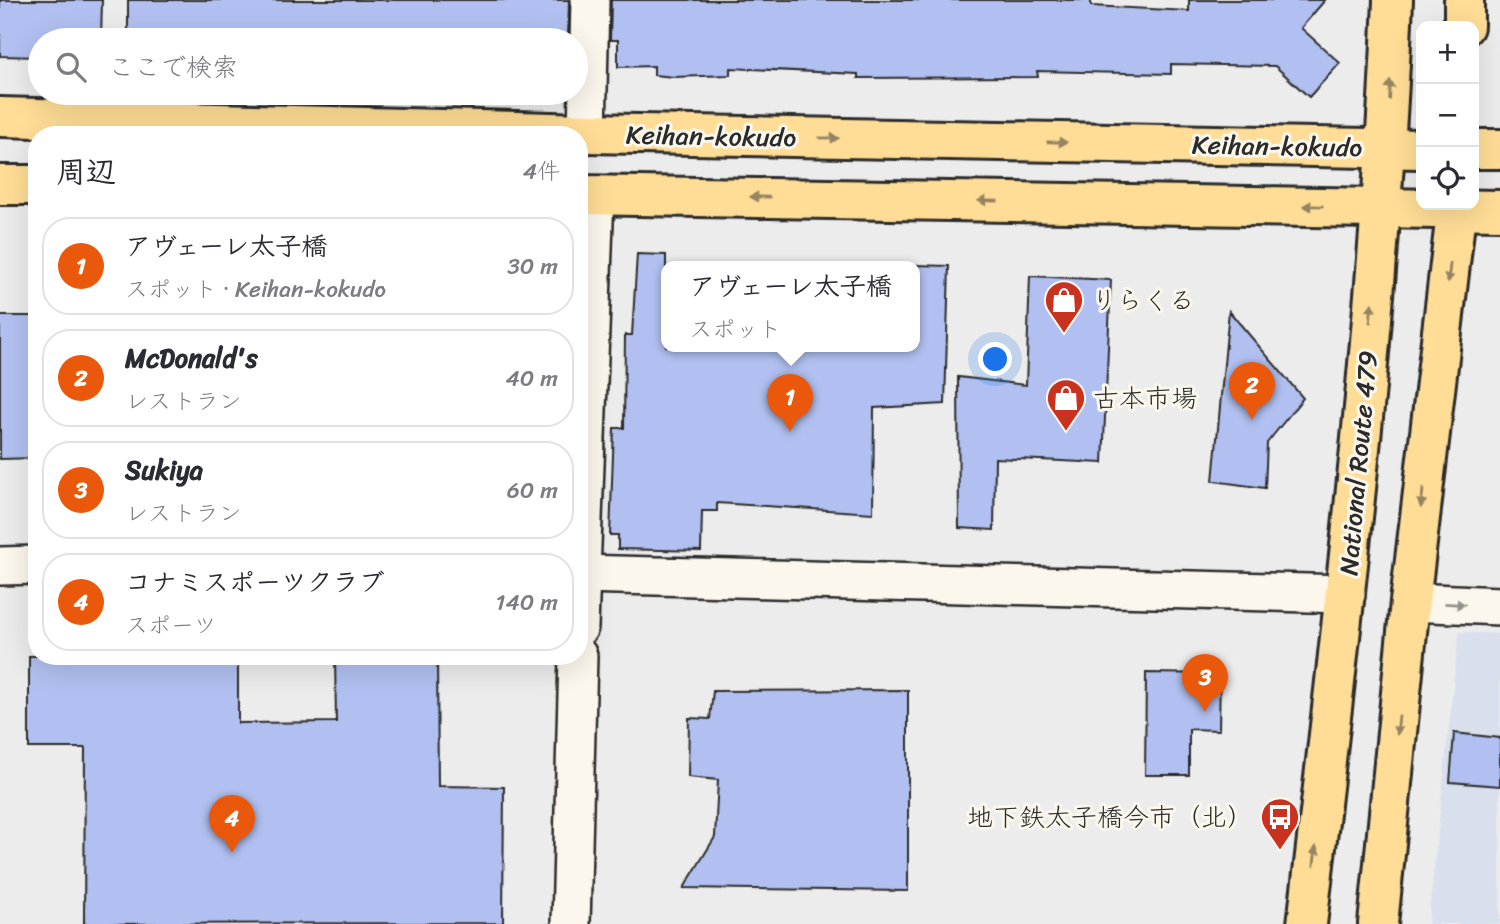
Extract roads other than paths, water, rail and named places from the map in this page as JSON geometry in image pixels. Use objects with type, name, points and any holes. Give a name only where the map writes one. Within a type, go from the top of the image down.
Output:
[{"type":"highway","name":"National Route 479","points":[[1307,924],[1346,594],[1382,207],[1404,149],[1393,0]]},
{"type":"highway","points":[[1464,0],[1464,21]]},
{"type":"highway","name":"Keihan-kokudo","points":[[0,117],[330,126]]},
{"type":"highway","name":"Keihan-kokudo","points":[[588,133],[1404,149]]},
{"type":"highway","points":[[1479,149],[1500,149]]},
{"type":"highway","points":[[0,185],[28,185]]},
{"type":"highway","points":[[588,195],[1416,207]]},
{"type":"highway","points":[[1479,209],[1500,210]]},
{"type":"highway","points":[[1378,924],[1410,602],[1456,210]]},
{"type":"street","points":[[588,89],[590,0]]},
{"type":"street","points":[[587,126],[588,105]]},
{"type":"street","points":[[0,566],[28,565]]},
{"type":"street","points":[[588,574],[1346,594]]},
{"type":"street","points":[[1410,602],[1500,606]]},
{"type":"street","points":[[571,924],[578,665]]},
{"type":"place","name":"りらくる","points":[[1064,334]]},
{"type":"place","name":"McDonald's","points":[[1252,420]]},
{"type":"place","name":"アヴェーレ太子橋","points":[[790,432]]},
{"type":"place","name":"古本市場","points":[[1066,432]]},
{"type":"place","name":"Sukiya","points":[[1205,712]]},
{"type":"place","name":"地下鉄太子橋今市（北）","points":[[1280,851]]},
{"type":"place","name":"コナミスポーツクラブ","points":[[232,853]]}]
